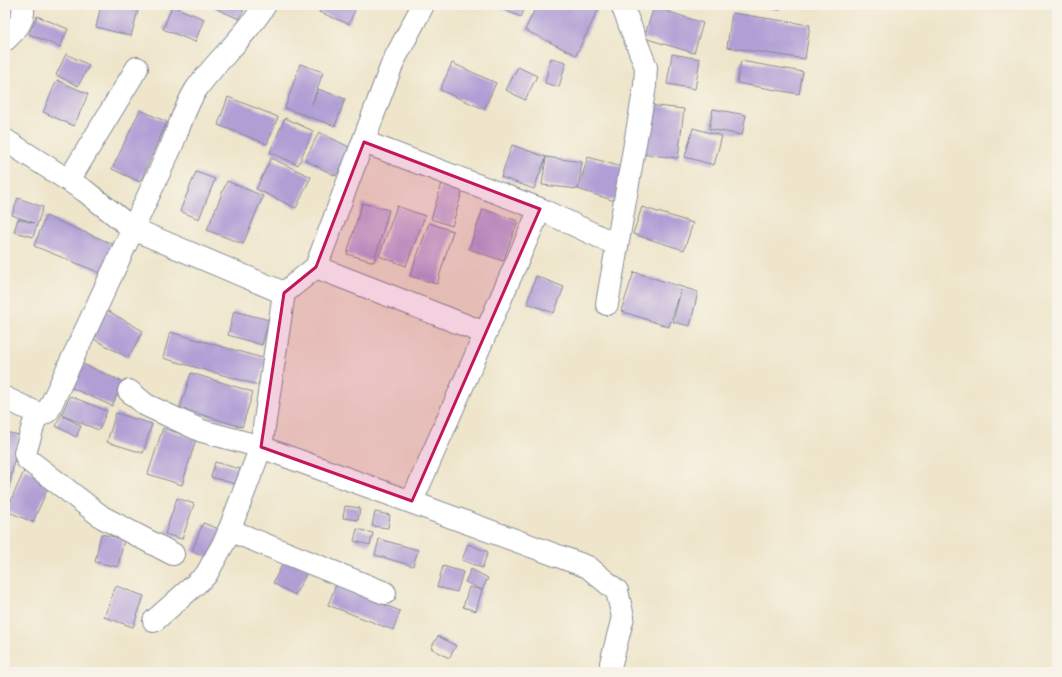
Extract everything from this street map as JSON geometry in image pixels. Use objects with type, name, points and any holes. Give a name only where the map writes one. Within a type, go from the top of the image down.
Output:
[{"type":"street","points":[[5,40],[19,26],[24,10],[23,5]]},
{"type":"street","points":[[5,398],[37,413],[43,414],[48,410],[197,90],[254,23],[265,5]]},
{"type":"street","points":[[154,621],[206,575],[229,530],[261,447],[284,293],[316,268],[393,62],[423,5]]},
{"type":"street","points":[[607,304],[645,86],[646,67],[622,5]]},
{"type":"street","points":[[69,180],[137,68]]},
{"type":"street","points":[[5,140],[85,190],[133,229],[284,293]]},
{"type":"street","points":[[364,142],[540,208],[617,245]]},
{"type":"street","points":[[412,501],[540,208]]},
{"type":"street","points":[[316,268],[485,333]]},
{"type":"street","points":[[129,391],[146,405],[202,431],[261,447],[412,501],[588,567],[617,591],[623,617],[611,663]]},
{"type":"street","points":[[37,413],[25,453],[27,459],[102,517],[173,554]]},
{"type":"street","points":[[229,530],[385,593]]},
{"type":"highlighted area","points":[[364,142],[540,209],[412,501],[261,447],[284,293],[316,267]]},
{"type":"building","points":[[101,5],[114,5],[138,11],[131,36],[96,27]]},
{"type":"building","points":[[214,5],[246,5],[239,19],[213,7]]},
{"type":"building","points":[[322,5],[357,5],[349,24],[319,12]]},
{"type":"building","points":[[492,5],[526,5],[521,17]]},
{"type":"building","points":[[537,5],[591,5],[599,8],[576,55],[525,30]]},
{"type":"building","points":[[757,5],[781,5],[780,10]]},
{"type":"building","points":[[172,6],[204,19],[195,42],[163,29]]},
{"type":"building","points":[[654,7],[703,23],[694,53],[644,38]]},
{"type":"building","points":[[732,13],[810,25],[805,59],[727,47]]},
{"type":"building","points":[[37,16],[68,29],[60,47],[29,34]]},
{"type":"building","points":[[66,54],[89,65],[78,86],[56,75]]},
{"type":"building","points":[[672,54],[700,59],[695,89],[667,84]]},
{"type":"building","points":[[551,58],[566,62],[559,87],[545,83]]},
{"type":"building","points":[[741,61],[803,72],[799,94],[737,83]]},
{"type":"building","points":[[452,63],[496,83],[484,109],[440,90]]},
{"type":"building","points":[[300,64],[323,72],[312,104],[318,89],[345,99],[335,126],[285,108]]},
{"type":"building","points":[[518,67],[537,76],[525,100],[506,90]]},
{"type":"building","points":[[57,80],[88,94],[74,126],[43,112]]},
{"type":"building","points":[[228,97],[278,117],[267,144],[218,125]]},
{"type":"building","points":[[648,105],[684,109],[678,158],[642,154]]},
{"type":"building","points":[[713,109],[746,115],[742,135],[709,129]]},
{"type":"building","points":[[140,110],[167,122],[140,182],[112,169]]},
{"type":"building","points":[[285,118],[313,131],[298,165],[270,152]]},
{"type":"building","points":[[693,128],[722,136],[714,165],[685,157]]},
{"type":"building","points":[[319,132],[351,148],[336,176],[305,160]]},
{"type":"building","points":[[512,145],[546,157],[534,189],[501,177]]},
{"type":"building","points":[[546,157],[582,162],[578,189],[542,185]]},
{"type":"building","points":[[588,157],[625,168],[615,201],[578,189]]},
{"type":"building","points":[[271,158],[311,177],[296,208],[256,189]]},
{"type":"building","points":[[196,172],[215,179],[199,219],[180,211]]},
{"type":"building","points":[[443,180],[464,186],[452,226],[431,219]]},
{"type":"building","points":[[227,181],[263,196],[243,244],[207,230]]},
{"type":"building","points":[[18,198],[43,207],[33,237],[14,232],[18,219],[34,223],[12,215]]},
{"type":"building","points":[[362,203],[389,210],[374,262],[347,254]]},
{"type":"building","points":[[397,206],[425,216],[406,266],[379,256]]},
{"type":"building","points":[[642,207],[693,223],[684,250],[633,234]]},
{"type":"building","points":[[483,209],[518,221],[503,261],[469,249]]},
{"type":"building","points":[[46,216],[115,245],[103,274],[34,246]]},
{"type":"building","points":[[429,223],[453,231],[437,284],[410,276]]},
{"type":"building","points":[[634,272],[698,292],[690,326],[673,322],[681,290],[669,327],[621,311]]},
{"type":"building","points":[[536,276],[564,287],[554,313],[527,303]]},
{"type":"building","points":[[101,307],[143,331],[128,358],[85,334]]},
{"type":"building","points":[[234,311],[269,320],[262,345],[228,335]]},
{"type":"building","points":[[170,332],[266,359],[258,385],[163,358]]},
{"type":"building","points":[[81,363],[123,382],[112,406],[70,387]]},
{"type":"building","points":[[191,373],[253,392],[242,427],[180,408]]},
{"type":"building","points":[[70,396],[107,411],[99,430],[63,416],[81,426],[76,437],[56,426]]},
{"type":"building","points":[[5,406],[11,408],[7,424],[5,424]]},
{"type":"building","points":[[116,413],[152,424],[143,453],[107,442]]},
{"type":"building","points":[[163,428],[196,439],[182,485],[148,474]]},
{"type":"building","points":[[5,432],[19,435],[6,504],[5,504]]},
{"type":"building","points":[[215,462],[240,469],[235,484],[211,477]]},
{"type":"building","points":[[25,469],[51,481],[33,522],[6,511]]},
{"type":"building","points":[[177,498],[194,504],[182,539],[165,534]]},
{"type":"building","points":[[345,506],[360,508],[358,520],[343,518]]},
{"type":"building","points":[[375,512],[390,515],[388,528],[372,526]]},
{"type":"building","points":[[203,523],[224,531],[212,559],[192,551]]},
{"type":"building","points":[[357,529],[373,533],[370,545],[354,541]]},
{"type":"building","points":[[101,534],[124,539],[118,567],[95,562]]},
{"type":"building","points":[[379,539],[418,550],[413,566],[375,555]]},
{"type":"building","points":[[468,544],[488,552],[482,568],[462,560]]},
{"type":"building","points":[[286,557],[309,569],[295,595],[273,583]]},
{"type":"building","points":[[443,566],[463,572],[457,592],[437,587]]},
{"type":"building","points":[[471,569],[488,578],[482,590],[465,582]]},
{"type":"building","points":[[336,585],[400,611],[393,630],[328,605]]},
{"type":"building","points":[[116,586],[144,596],[133,627],[104,617]]},
{"type":"building","points":[[469,587],[482,590],[476,611],[463,607]]},
{"type":"building","points":[[438,636],[456,646],[449,658],[431,648]]}]
